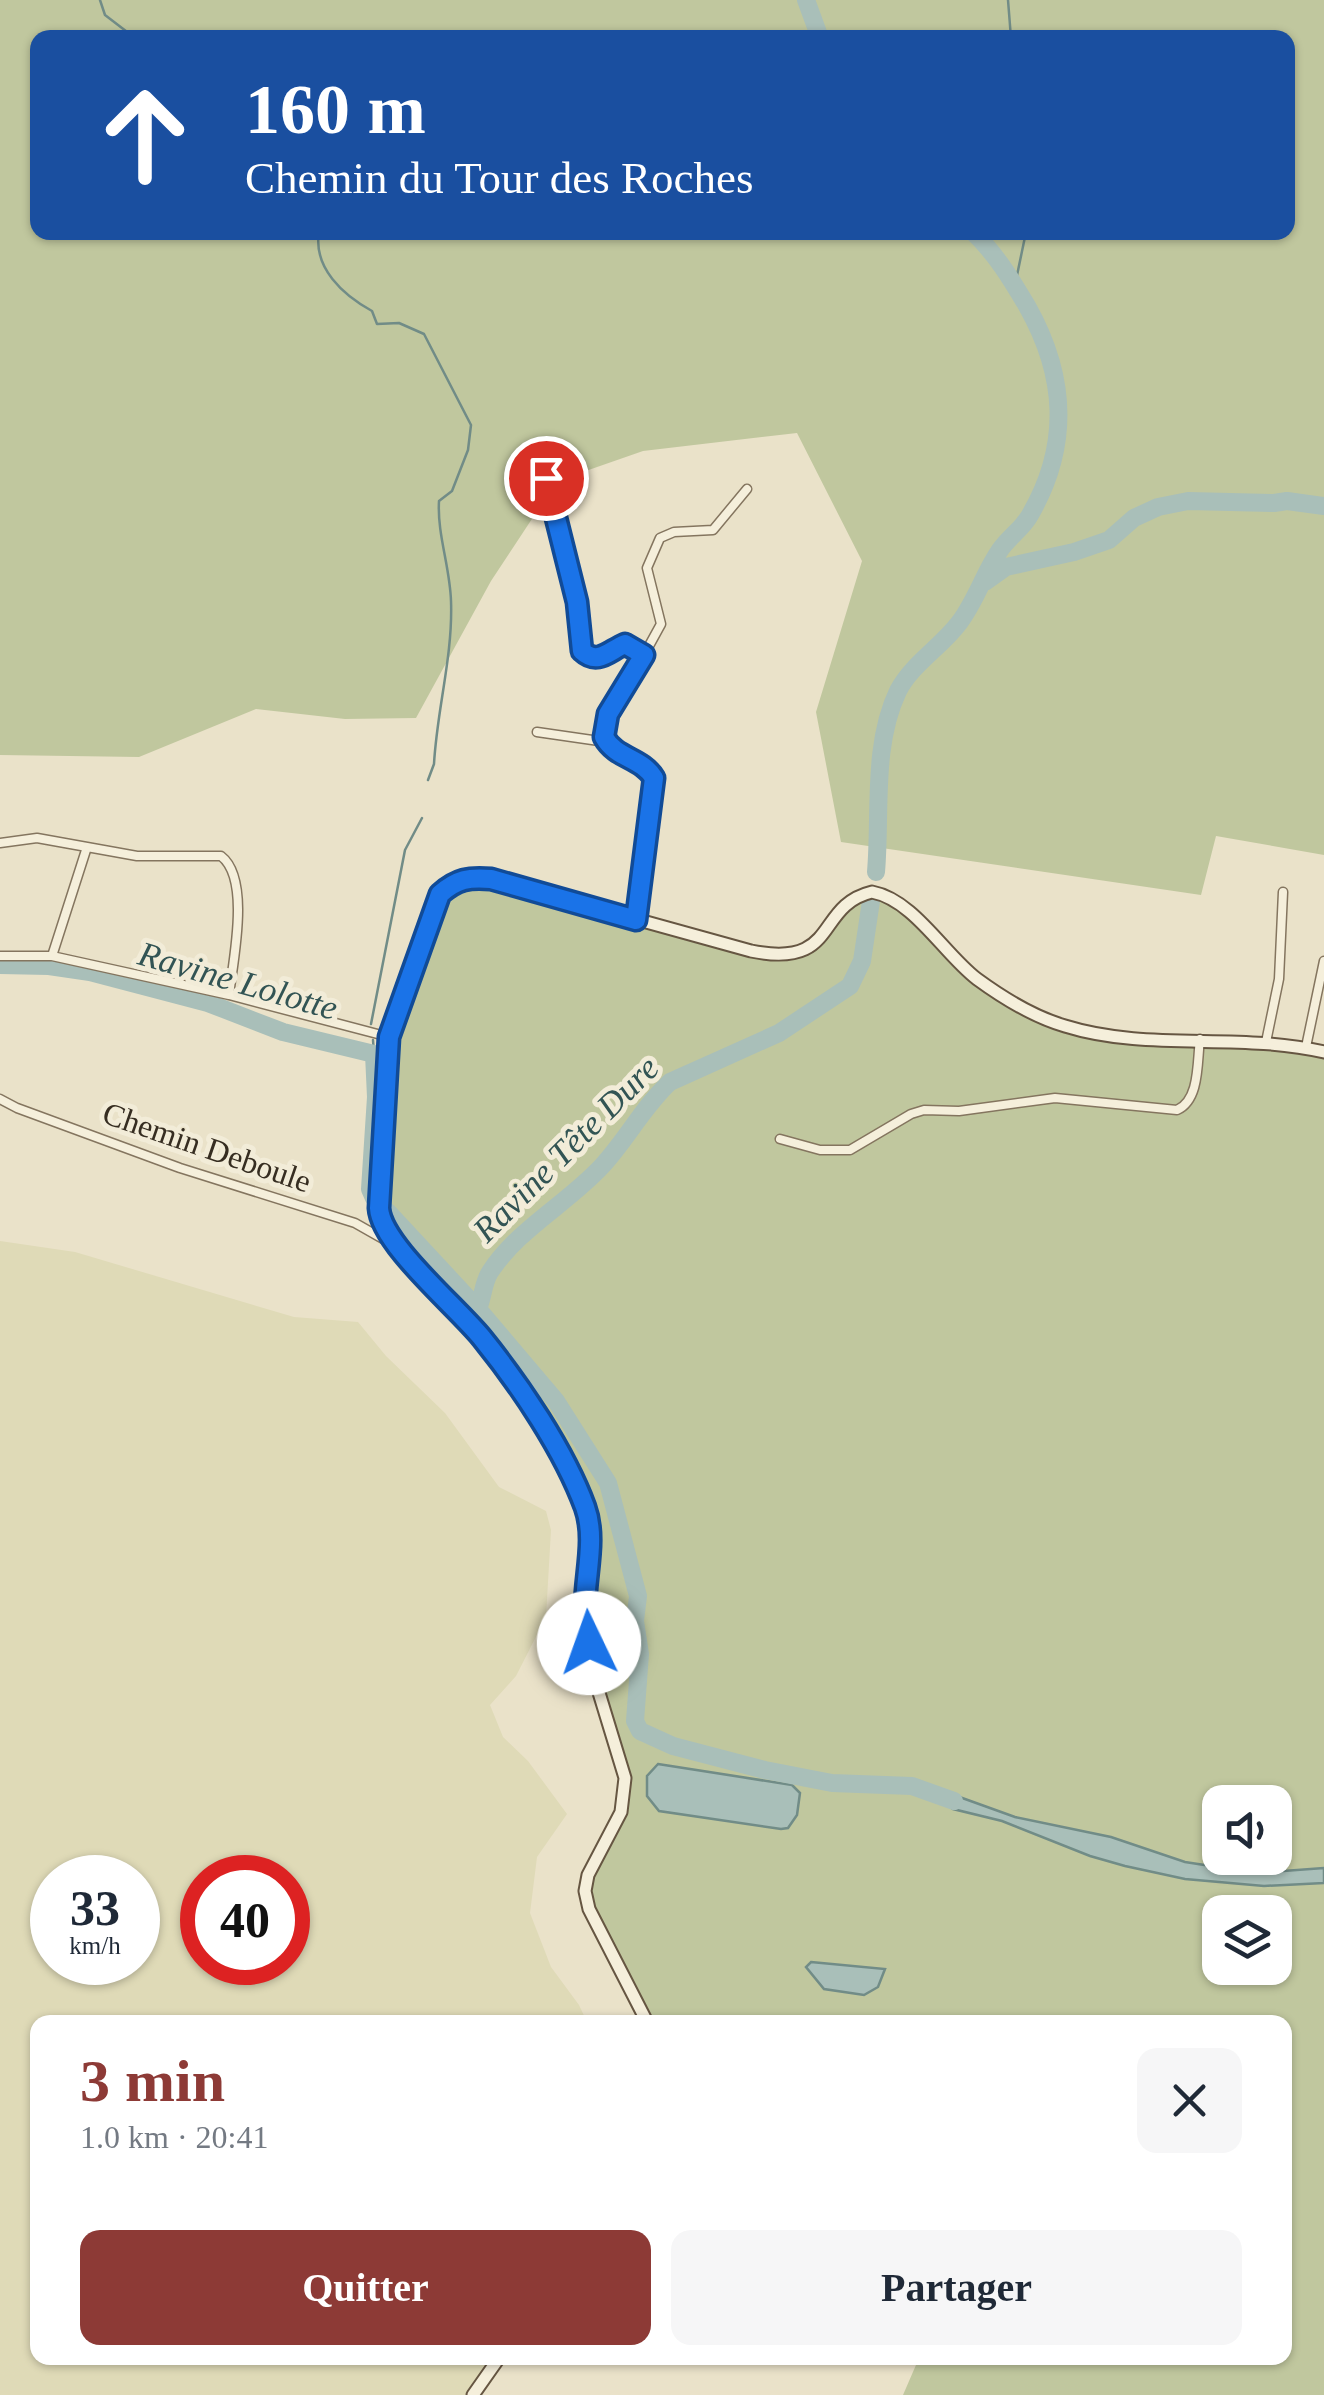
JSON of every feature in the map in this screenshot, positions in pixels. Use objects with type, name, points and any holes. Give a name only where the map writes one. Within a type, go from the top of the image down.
[{"type":"street","points":[[545,442],[546,478],[577,602],[582,651],[588,656],[602,657],[625,644],[644,655]]},
{"type":"street","points":[[606,742],[608,714],[661,624],[647,568],[660,538],[674,532],[713,530],[747,488]]},
{"type":"street","points":[[537,732],[606,742],[621,755],[642,763],[654,778],[636,920]]},
{"type":"street","points":[[0,843],[38,838],[156,857],[222,856],[228,861],[236,885],[238,909],[229,995]]},
{"type":"street","points":[[52,956],[87,847]]},
{"type":"street","points":[[643,2015],[589,1909],[586,1891],[588,1875],[622,1812],[624,1778],[593,1673],[585,1614],[590,1521],[539,1418],[483,1339],[396,1247],[382,1226],[379,1208],[389,1037],[440,894],[468,877],[491,879],[751,951],[786,956],[812,946],[850,902],[864,894],[879,893],[894,899],[976,978],[1026,1010],[1064,1026],[1107,1035],[1266,1042],[1324,1052]]},
{"type":"street","points":[[1266,1042],[1278,979],[1283,892]]},
{"type":"street","points":[[0,956],[52,956],[229,995],[389,1037]]},
{"type":"street","points":[[1306,1047],[1324,961]]},
{"type":"street","points":[[780,1138],[820,1150],[850,1150],[898,1120],[924,1110],[959,1111],[1041,1099],[1098,1100],[1177,1110],[1192,1098],[1200,1040]]},
{"type":"street","name":"Chemin Deboule","points":[[0,1099],[180,1168],[355,1223],[396,1247]]},
{"type":"street","points":[[474,2395],[494,2365]]},
{"type":"shaded area","points":[[0,1241],[75,1252],[294,1317],[358,1322],[386,1356],[445,1413],[499,1487],[546,1511],[551,1530],[546,1617],[516,1676],[490,1705],[503,1737],[528,1761],[567,1814],[537,1857],[530,1913],[551,1967],[584,2015],[30,2015],[30,2365],[494,2365],[473,2395],[0,2395]]},
{"type":"green space","points":[[0,0],[1324,0],[1324,855],[1216,836],[1201,895],[841,842],[816,712],[862,561],[797,433],[643,451],[557,481],[491,581],[416,718],[345,719],[256,709],[139,757],[0,755]]},
{"type":"green space","points":[[468,877],[751,951],[798,953],[850,902],[879,893],[1026,1010],[1107,1035],[1324,1052],[1324,2395],[903,2395],[916,2365],[1292,2365],[1292,2015],[644,2015],[585,1891],[621,1812],[625,1778],[585,1614],[590,1521],[517,1385],[396,1247],[380,1218],[389,1037],[439,894]]},
{"type":"water","points":[[658,1764],[792,1785],[800,1793],[797,1815],[788,1828],[781,1829],[659,1811],[647,1796],[647,1776]]},
{"type":"water","points":[[940,1790],[1015,1817],[1111,1837],[1202,1865],[1202,1875],[1292,1875],[1292,1870],[1324,1868],[1324,1883],[1264,1886],[1185,1879],[1125,1866],[1002,1821],[953,1809],[933,1792]]},
{"type":"water","points":[[811,1962],[885,1969],[878,1987],[864,1995],[824,1989],[806,1967]]},
{"type":"waterway","points":[[100,0],[105,15],[125,30]]},
{"type":"waterway","name":"Ravine Tête Dure","points":[[806,0],[817,30]]},
{"type":"waterway","points":[[1008,0],[1010,30]]},
{"type":"waterway","points":[[318,240],[325,269],[351,297],[372,311],[377,324],[399,323],[424,334],[471,425],[468,450],[452,491],[439,501],[451,622],[434,764],[428,780]]},
{"type":"waterway","name":"Ravine Tête Dure","points":[[876,872],[881,757],[898,691],[911,672],[959,623],[1000,550],[1027,520],[1043,488],[1057,436],[1056,384],[1040,332],[1009,277],[981,240]]},
{"type":"waterway","points":[[1015,285],[1024,240]]},
{"type":"waterway","points":[[985,582],[1006,567],[1109,540],[1134,518],[1158,507],[1188,501],[1287,501],[1324,506]]},
{"type":"waterway","points":[[371,1024],[405,850],[422,818]]},
{"type":"waterway","name":"Ravine Tête Dure","points":[[478,1309],[488,1276],[501,1257],[602,1166],[670,1082],[779,1033],[850,986],[862,961],[871,901]]},
{"type":"waterway","name":"Ravine Lolotte","points":[[0,965],[90,972],[208,1003],[283,1032],[374,1054],[376,1097],[370,1189],[374,1198]]},
{"type":"waterway","points":[[373,1040],[374,1054]]},
{"type":"waterway","name":"Ravine Tête Dure","points":[[388,1212],[556,1401],[608,1483],[638,1596],[635,1621],[640,1654],[635,1721],[640,1731],[673,1746],[765,1770],[832,1783],[912,1786],[954,1801]]},
{"type":"route","points":[[546,478],[577,602],[582,651],[594,658],[602,657],[625,644],[644,655],[604,726],[610,748],[642,763],[654,778],[636,920],[491,879],[468,877],[440,894],[389,1037],[379,1208],[382,1226],[396,1247],[459,1310],[517,1385],[584,1503],[590,1521],[585,1614],[589,1643]]}]
